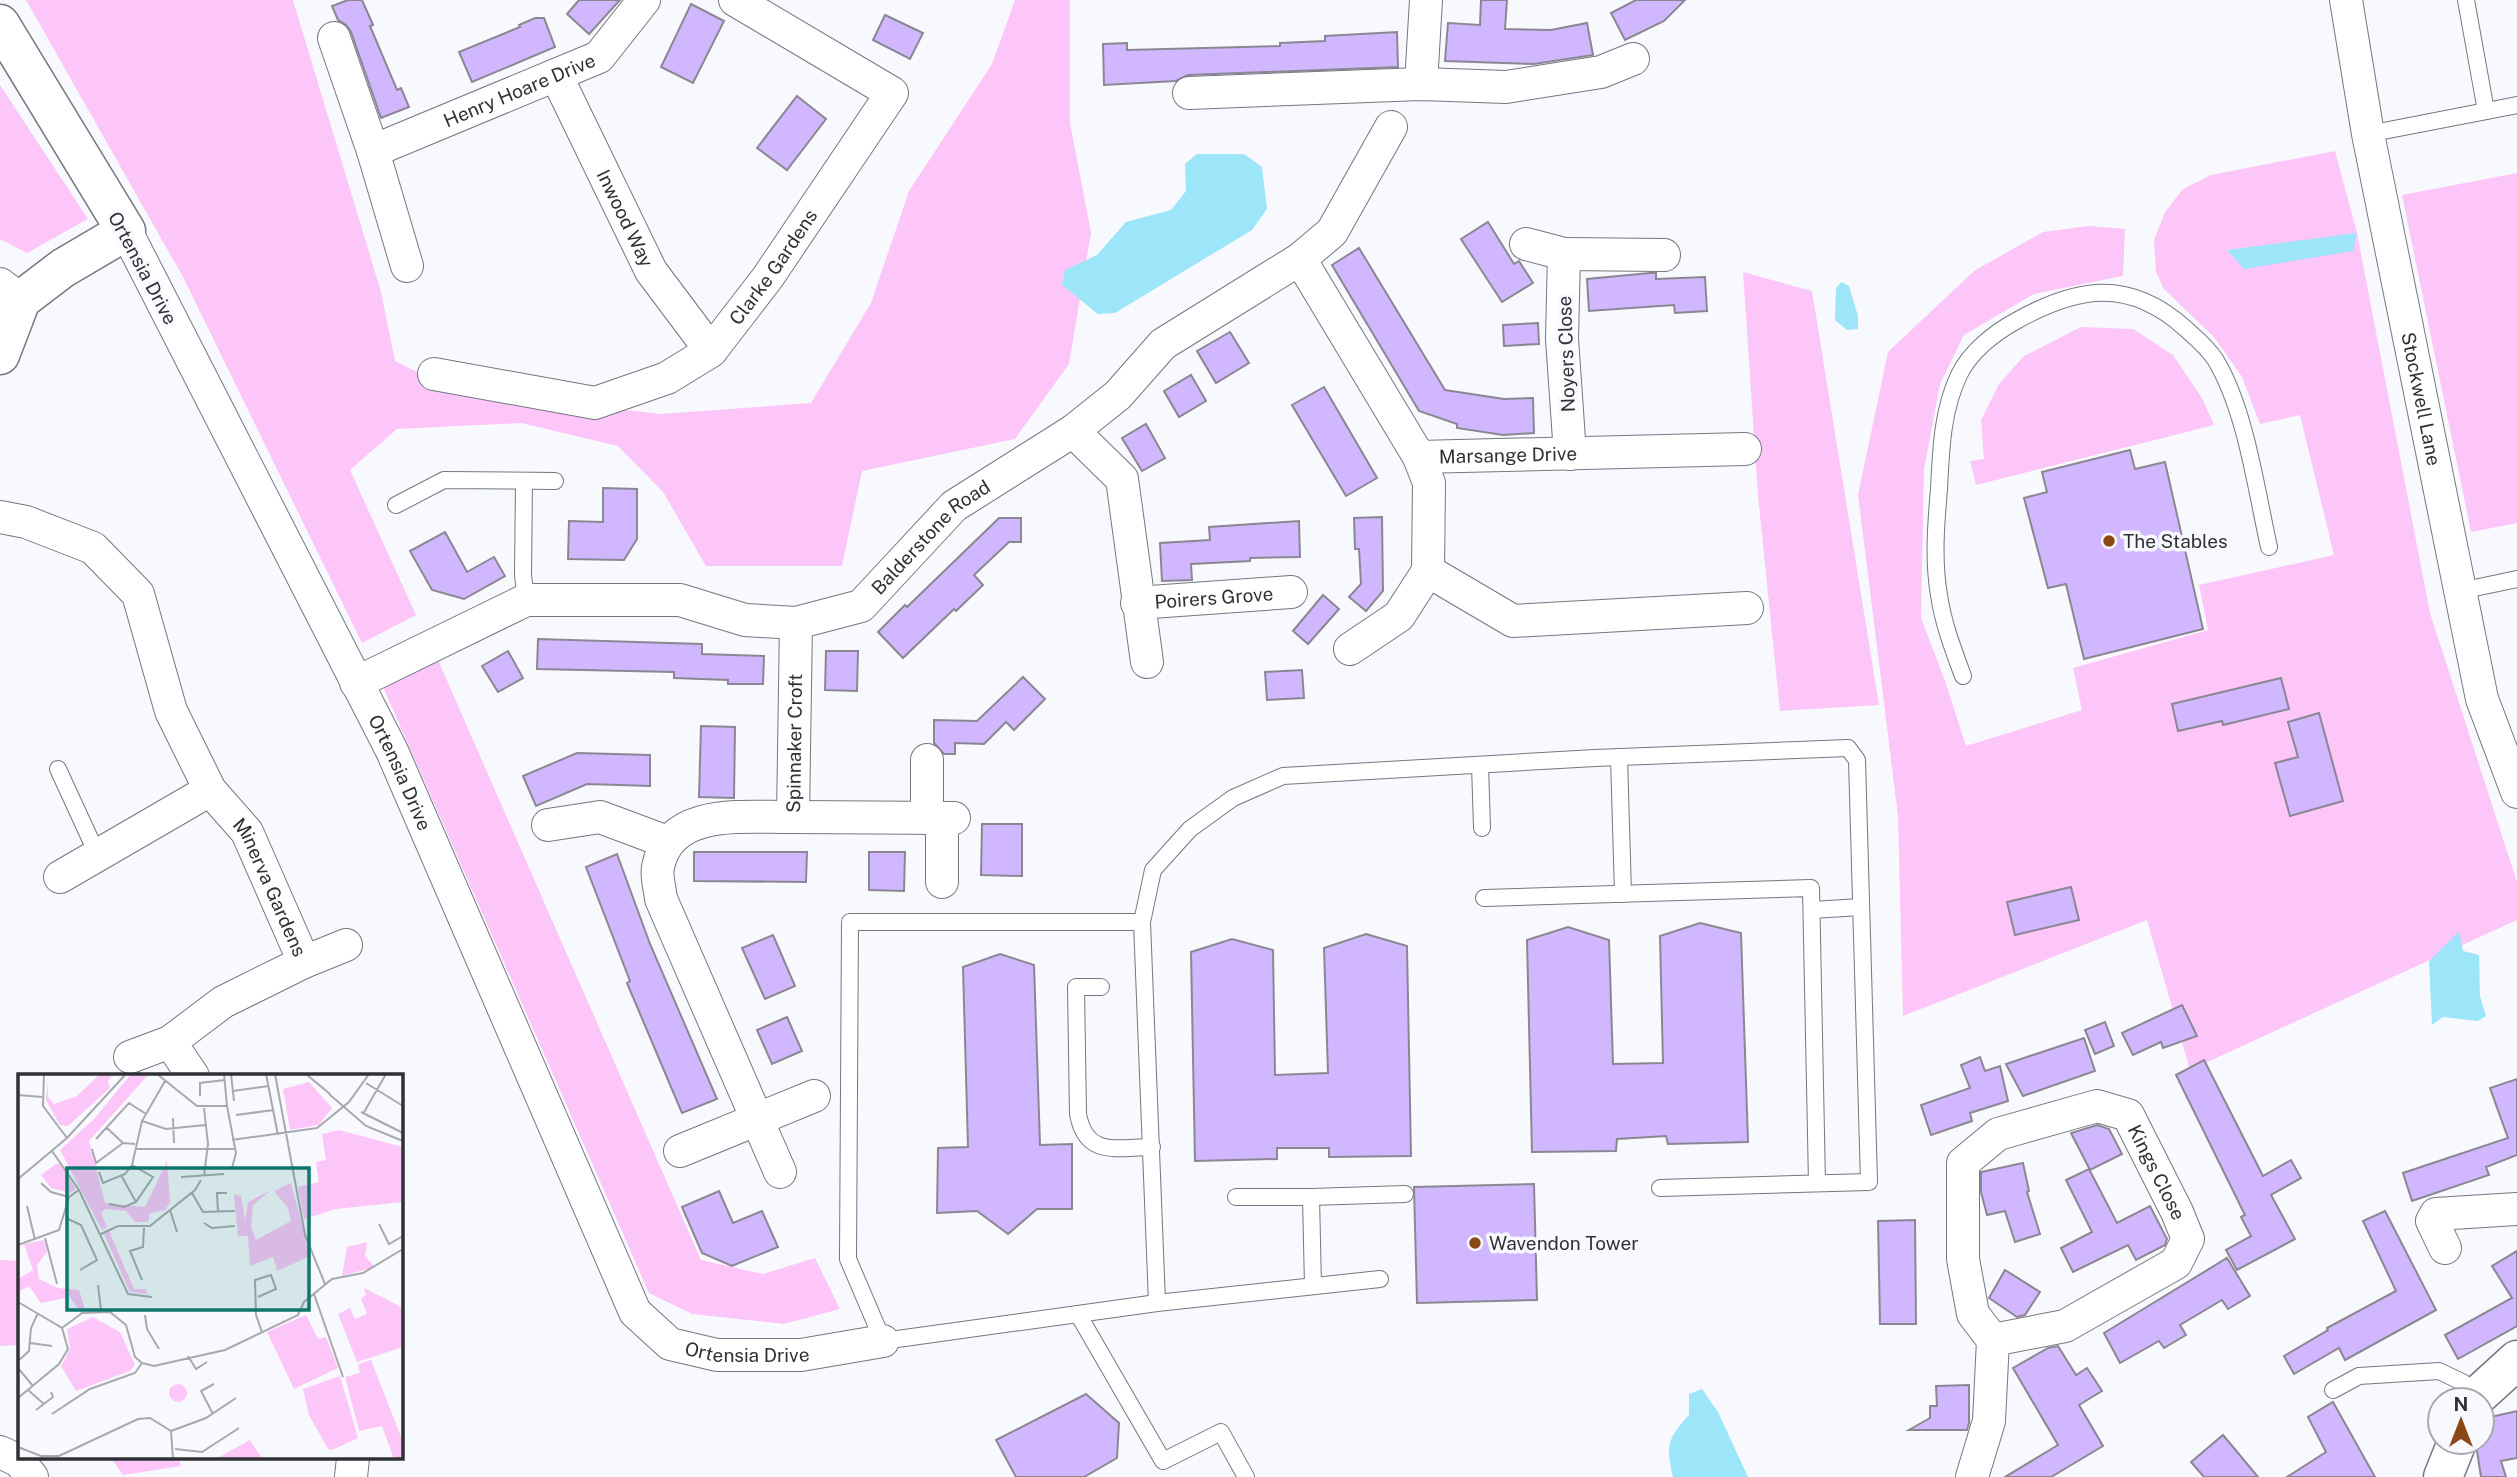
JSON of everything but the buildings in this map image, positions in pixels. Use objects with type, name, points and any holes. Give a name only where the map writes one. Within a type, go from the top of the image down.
[{"type":"street","name":"Henry Hoare Drive","points":[[373,151],[599,57],[644,0]]},
{"type":"street","name":"Clarke Gardens","points":[[434,374],[595,403],[667,378],[711,351],[768,277],[892,93],[735,0]]},
{"type":"street","points":[[1421,84],[1426,0]]},
{"type":"street","name":"Stockwell Lane","points":[[2346,0],[2368,134],[2482,699],[2517,792]]},
{"type":"street","name":"Ortensia Drive","points":[[0,24],[126,231],[392,751],[635,1312],[670,1344],[717,1355],[801,1354],[883,1341]]},
{"type":"street","points":[[334,38],[373,151],[407,266]]},
{"type":"street","points":[[1189,93],[1421,84],[1506,87],[1601,72],[1633,59]]},
{"type":"street","name":"Inwood Way","points":[[556,75],[651,271],[711,351]]},
{"type":"street","name":"Balderstone Road","points":[[356,683],[526,600],[680,600],[745,620],[796,623],[861,606],[954,506],[1073,431],[1118,394],[1163,344],[1300,259],[1332,232],[1391,127]]},
{"type":"street","points":[[0,355],[11,292],[63,268],[126,231]]},
{"type":"street","points":[[1526,244],[1564,254],[1664,256]]},
{"type":"street","name":"Noyers Close","points":[[1564,254],[1562,339],[1570,454]]},
{"type":"street","name":"Marsange Drive","points":[[1300,259],[1419,457],[1745,449]]},
{"type":"street","name":"Poirers Grove","points":[[1073,431],[1122,480],[1147,662]]},
{"type":"street","points":[[1350,649],[1399,616],[1428,571],[1429,483],[1419,457]]},
{"type":"street","name":"Minerva Gardens","points":[[0,517],[26,522],[93,548],[138,594],[171,711],[210,790],[247,832],[304,961],[223,1002],[170,1042],[130,1057]]},
{"type":"street","points":[[1428,571],[1513,621],[1747,608]]},
{"type":"street","name":"Poirers Grove","points":[[1138,603],[1291,592]]},
{"type":"street","name":"Spinnaker Croft","points":[[667,842],[687,827],[709,818],[793,817],[796,623]]},
{"type":"street","points":[[927,760],[941,818],[943,882]]},
{"type":"street","points":[[60,877],[210,790]]},
{"type":"street","points":[[548,825],[600,817],[667,842],[658,868],[661,899],[780,1172]]},
{"type":"street","points":[[793,817],[941,818]]},
{"type":"street","points":[[304,961],[346,945]]},
{"type":"street","points":[[170,1042],[192,1074]]},
{"type":"street","points":[[680,1151],[814,1096]]},
{"type":"street","name":"Kings Close","points":[[2097,1106],[2128,1115],[2188,1239],[2176,1263],[2064,1326],[1993,1340],[1973,1314],[1963,1259],[1963,1163],[1997,1134],[2097,1106]]},
{"type":"street","points":[[2445,1248],[2432,1221],[2436,1214],[2517,1209]]},
{"type":"street","points":[[1972,1477],[1989,1421],[1993,1340]]},
{"type":"street","points":[[2488,1386],[2517,1360]]},
{"type":"street","points":[[0,1451],[19,1461],[33,1477]]},
{"type":"street","points":[[2443,1477],[2451,1456]]},
{"type":"lane","points":[[2466,0],[2486,111]]},
{"type":"lane","points":[[2368,134],[2517,105]]},
{"type":"lane","points":[[1963,676],[1946,628],[1938,593],[1935,539],[1940,444],[1948,405],[1960,373],[1978,349],[2001,329],[2036,309],[2076,295],[2101,291],[2132,295],[2169,314],[2199,341],[2213,356],[2226,378],[2245,436],[2269,547]]},
{"type":"lane","points":[[396,505],[443,480],[555,481]]},
{"type":"lane","points":[[524,481],[523,575],[526,600]]},
{"type":"lane","points":[[2459,591],[2517,579]]},
{"type":"lane","points":[[1157,1303],[1142,922],[1153,870],[1190,829],[1233,798],[1283,776],[1619,757],[1848,748],[1857,760],[1869,1182],[1660,1188]]},
{"type":"lane","points":[[1619,757],[1623,894]]},
{"type":"lane","points":[[1480,765],[1482,828]]},
{"type":"lane","points":[[58,769],[98,856]]},
{"type":"lane","points":[[1484,898],[1811,888],[1817,1183]]},
{"type":"lane","points":[[1812,910],[1861,907]]},
{"type":"lane","points":[[1142,922],[850,922],[848,1259],[883,1341],[1157,1303],[1380,1279]]},
{"type":"lane","points":[[1101,987],[1076,986],[1080,1128],[1086,1138],[1099,1147],[1152,1147]]},
{"type":"lane","points":[[1236,1197],[1405,1194]]},
{"type":"lane","points":[[1311,1197],[1313,1286]]},
{"type":"lane","points":[[1078,1314],[1163,1461],[1221,1432],[1246,1477]]},
{"type":"lane","points":[[2333,1390],[2359,1376],[2439,1371],[2466,1386]]},
{"type":"shaded area","points":[[26,0],[293,0],[381,292],[395,361],[455,391],[661,414],[811,403],[871,303],[909,191],[992,64],[1015,0],[1070,0],[1070,123],[1091,233],[1069,364],[1015,439],[862,471],[842,566],[706,566],[663,492],[618,446],[521,423],[397,429],[350,470],[416,615],[362,643],[183,277]]},
{"type":"shaded area","points":[[0,85],[88,219],[27,253],[0,239]]},
{"type":"shaded area","points":[[2335,151],[2357,233],[2430,613],[2517,882],[2517,920],[2190,1070],[2147,920],[1903,1016],[1898,816],[1858,495],[1888,352],[1974,271],[2043,232],[2088,226],[2125,229],[2123,276],[2034,294],[1964,335],[1940,384],[1924,469],[1921,618],[1966,746],[2082,710],[2073,668],[2208,630],[2199,585],[2334,555],[2300,415],[2260,424],[2242,377],[2214,337],[2164,289],[2156,272],[2154,240],[2165,212],[2183,189],[2211,175]]},
{"type":"shaded area","points":[[2517,173],[2517,523],[2471,532],[2402,195]]},
{"type":"shaded area","points":[[1743,272],[1812,291],[1879,705],[1780,711],[1758,496]]},
{"type":"shaded area","points":[[2081,327],[2133,329],[2173,355],[2202,398],[2214,425],[1976,485],[1970,461],[1984,459],[1981,420],[1999,384],[2024,356]]},
{"type":"shaded area","points":[[438,660],[701,1260],[763,1274],[815,1258],[840,1309],[784,1324],[692,1314],[649,1293],[383,687]]},
{"type":"shaded area","points":[[0,1260],[18,1261],[18,1345],[0,1346]]},
{"type":"shaded area","points":[[112,1460],[180,1460],[181,1466],[123,1475]]},
{"type":"water","points":[[1197,154],[1244,154],[1262,167],[1267,209],[1252,230],[1115,313],[1098,314],[1062,285],[1065,270],[1097,255],[1126,222],[1171,210],[1186,191],[1185,164]]},
{"type":"water","points":[[2357,233],[2353,251],[2244,269],[2227,250]]},
{"type":"water","points":[[1841,282],[1849,286],[1858,316],[1858,329],[1847,330],[1835,320],[1836,288]]},
{"type":"water","points":[[2459,932],[2463,951],[2479,955],[2480,996],[2486,1016],[2478,1021],[2443,1017],[2432,1025],[2429,961]]},
{"type":"water","points":[[1702,1389],[1718,1412],[1748,1477],[1673,1477],[1669,1457],[1670,1443],[1676,1430],[1689,1415],[1689,1394]]},
{"type":"place","name":"The Stables","points":[[2109,541]]},
{"type":"place","name":"Wavendon Tower","points":[[1475,1243]]}]
